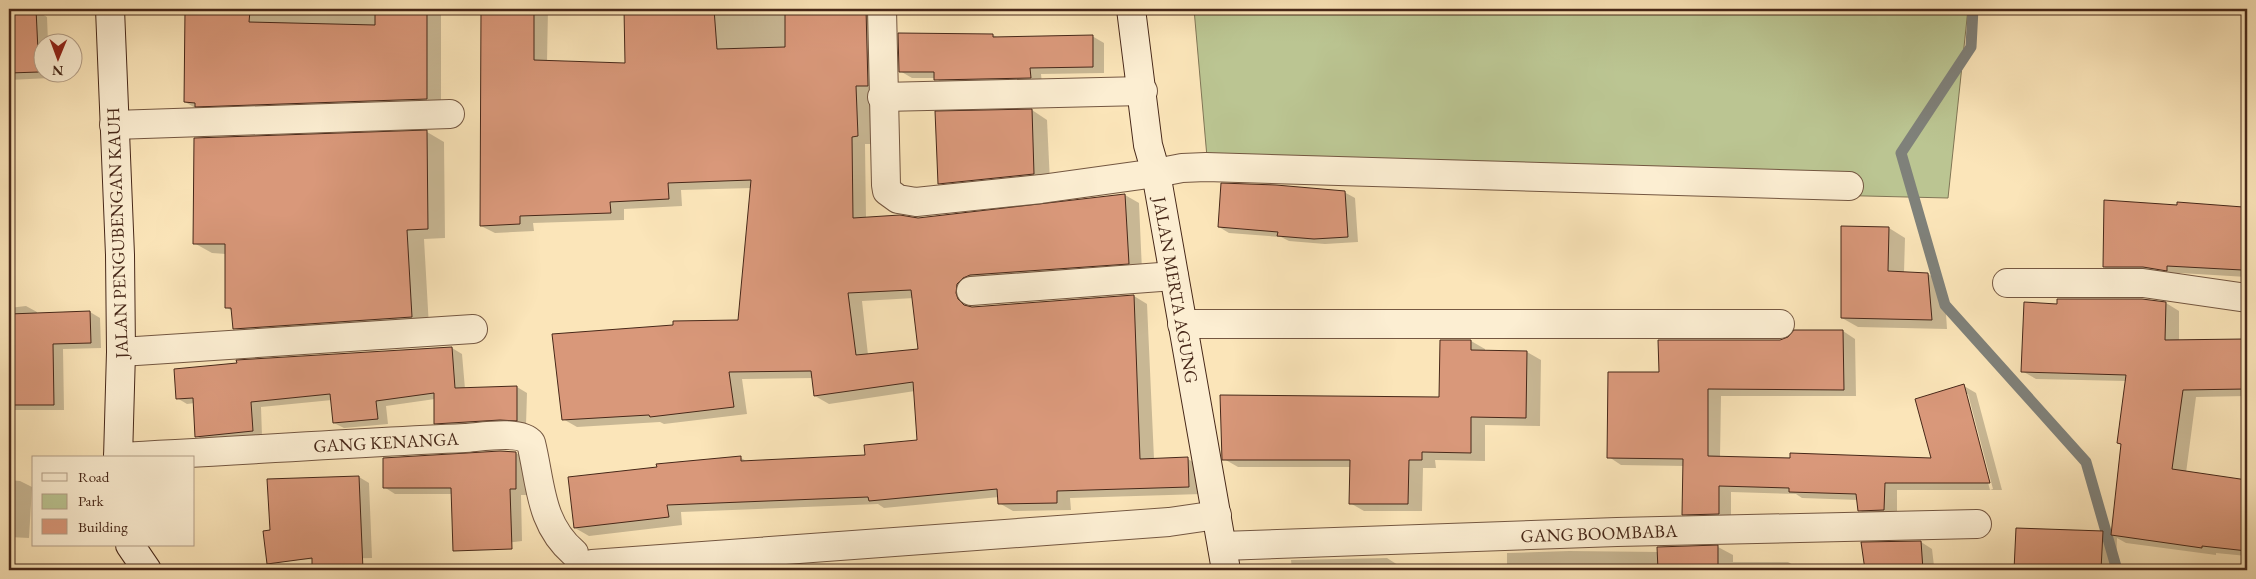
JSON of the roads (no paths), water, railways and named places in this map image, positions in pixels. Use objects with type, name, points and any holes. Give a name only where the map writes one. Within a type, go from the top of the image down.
[{"type":"street","name":"JALAN PENGUBENGAN KAUH","points":[[110,9],[114,125],[119,193],[121,352],[118,456]]},
{"type":"street","points":[[882,9],[882,97],[886,185],[887,191],[898,199],[916,202],[964,198],[1182,168],[1206,167],[1849,186]]},
{"type":"street","name":"JALAN MERTA AGUNG","points":[[1131,9],[1143,91],[1148,145],[1156,173],[1224,558]]},
{"type":"street","points":[[882,97],[1143,91]]},
{"type":"street","points":[[114,125],[450,114]]},
{"type":"street","points":[[971,291],[1174,276]]},
{"type":"street","points":[[2007,283],[2143,283],[2247,298]]},
{"type":"street","points":[[1182,324],[1780,324]]},
{"type":"street","points":[[121,352],[473,329]]},
{"type":"street","name":"GANG KENANGA","points":[[135,456],[448,438],[514,435],[525,437],[531,443],[540,496],[549,517],[565,546],[583,559],[1169,522],[1217,515]]},
{"type":"street","name":"GANG BOOMBABA","points":[[1224,558],[1617,532],[1977,524]]},
{"type":"street","points":[[131,546],[147,570]]},
{"type":"waterway","points":[[1973,9],[1971,47],[1901,153],[1945,305],[2086,462],[2117,570]]}]
